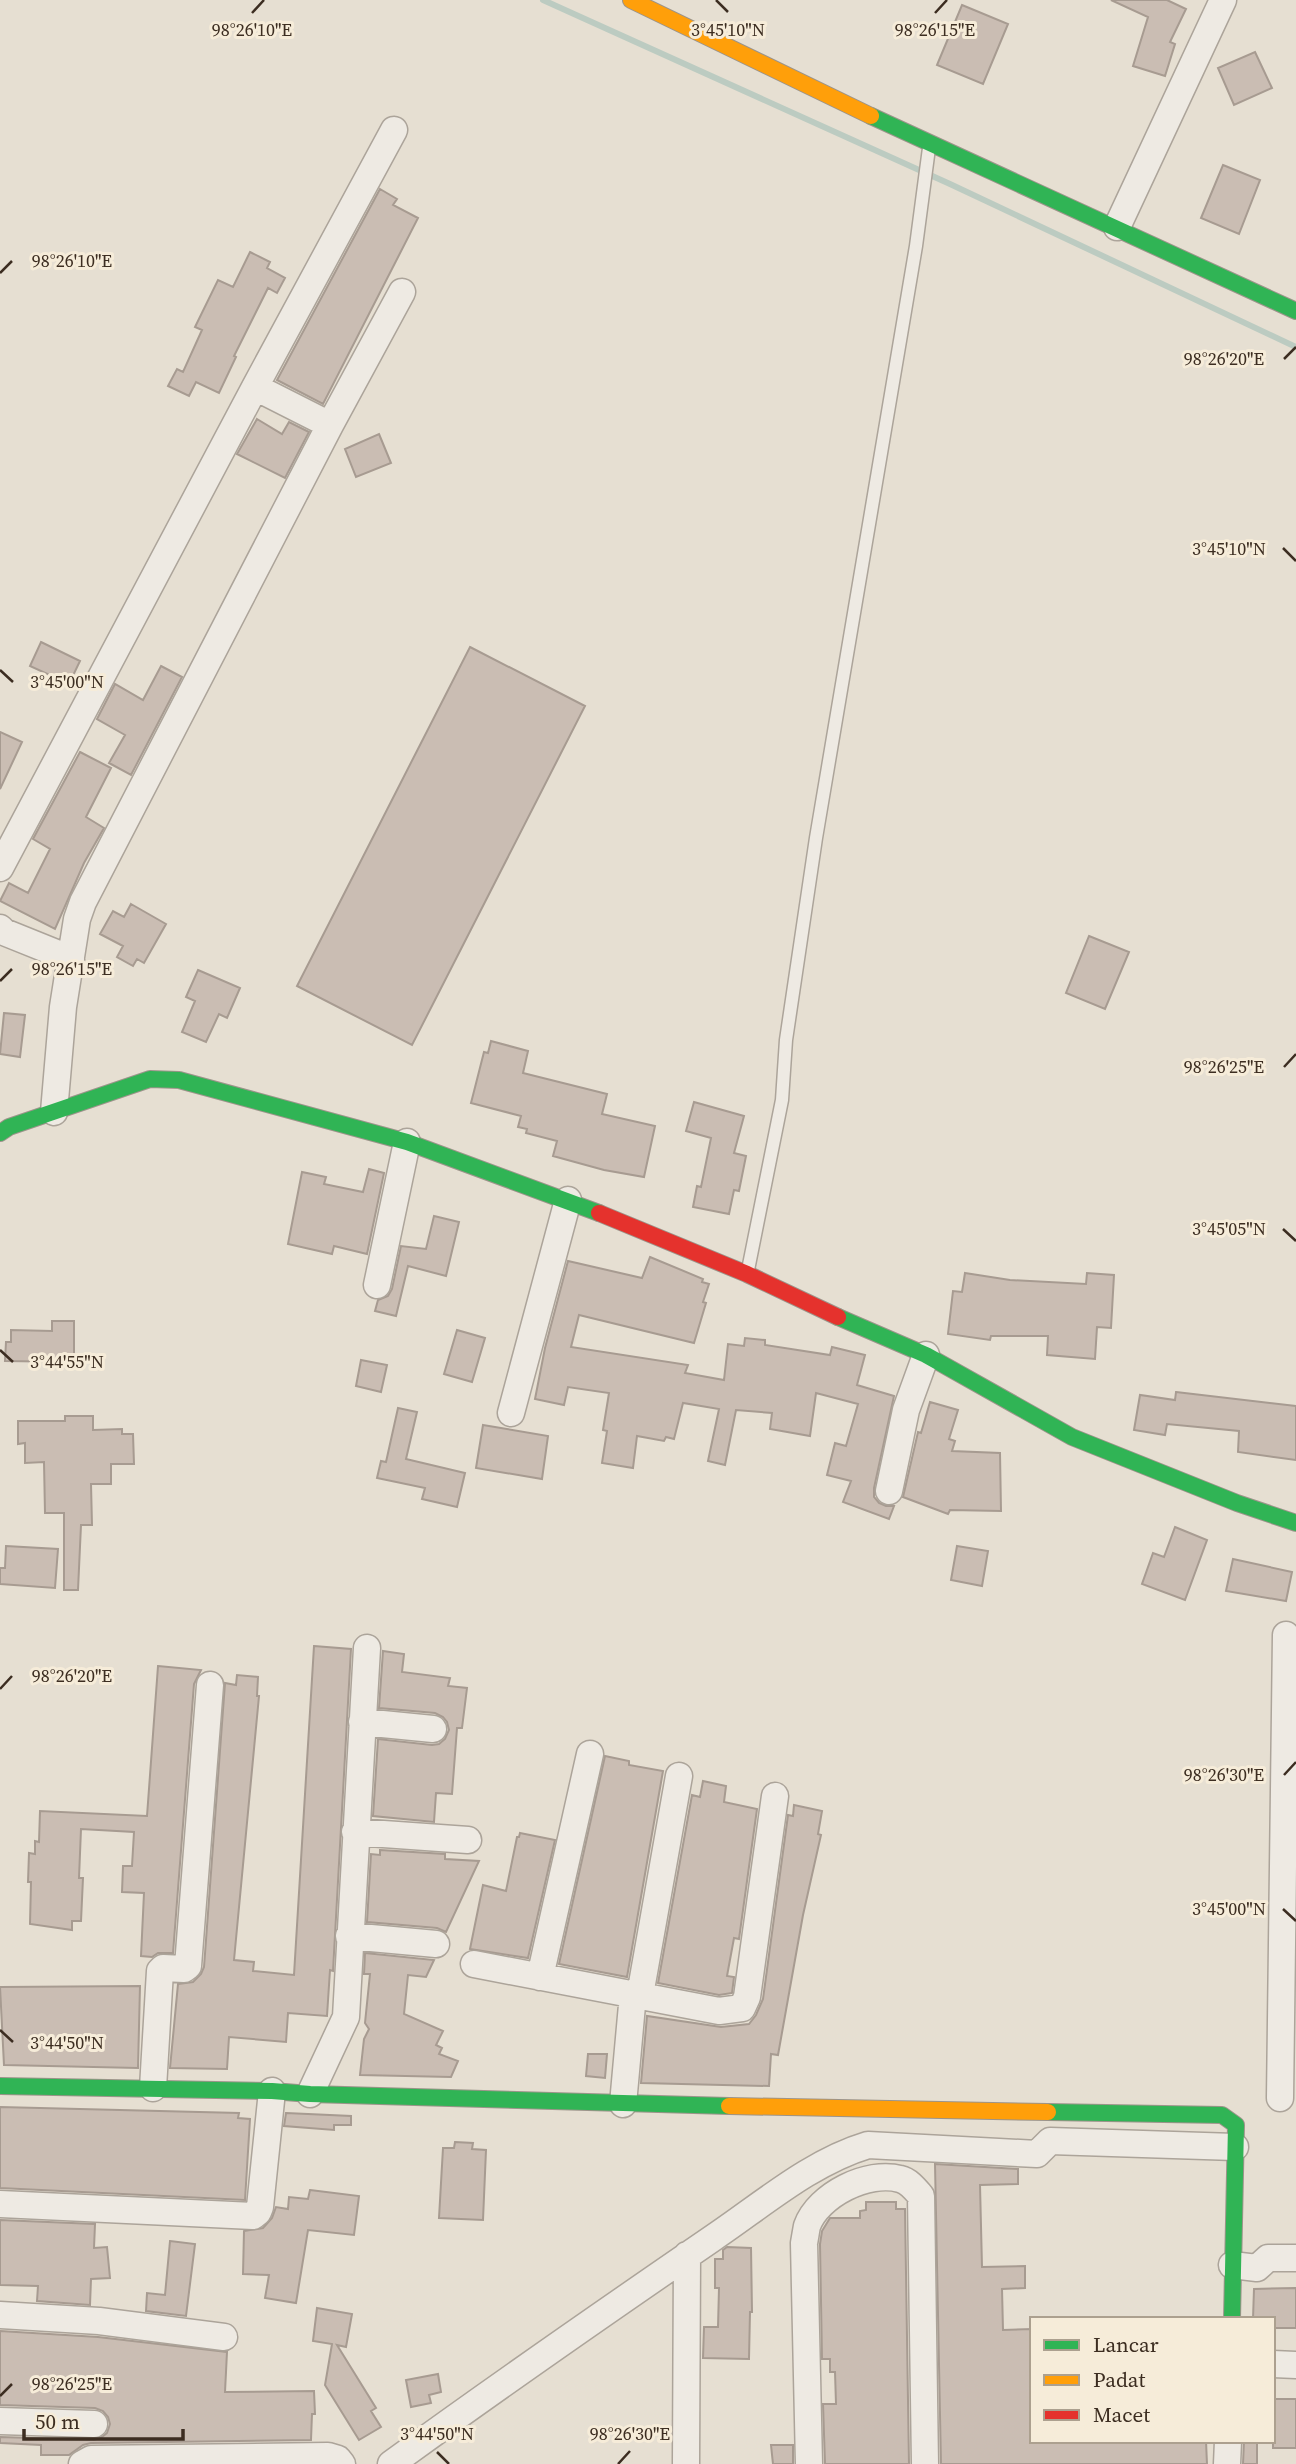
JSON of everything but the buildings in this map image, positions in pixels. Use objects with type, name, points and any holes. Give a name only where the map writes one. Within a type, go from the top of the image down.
[{"type":"street","points":[[631,0],[929,150],[1116,228],[1296,311]]},
{"type":"street","points":[[1116,228],[1223,0]]},
{"type":"street","points":[[0,868],[394,130]]},
{"type":"street","points":[[54,1112],[63,1007],[77,919],[83,902],[330,425],[402,292]]},
{"type":"street","points":[[255,387],[330,425]]},
{"type":"street","points":[[0,928],[71,959]]},
{"type":"street","points":[[0,1133],[9,1127],[150,1079],[179,1080],[408,1142],[568,1199],[747,1274],[926,1355],[1072,1437],[1237,1503],[1296,1523]]},
{"type":"street","points":[[377,1285],[408,1142]]},
{"type":"street","points":[[512,1413],[568,1199]]},
{"type":"street","points":[[889,1491],[906,1410],[926,1355]]},
{"type":"street","points":[[1280,2098],[1290,1646]]},
{"type":"street","points":[[310,2094],[346,2017],[367,1648]]},
{"type":"street","points":[[153,2088],[160,1971],[163,1968],[184,1969],[188,1966],[210,1685]]},
{"type":"street","points":[[362,1722],[433,1728]]},
{"type":"street","points":[[540,1977],[590,1754]]},
{"type":"street","points":[[623,2104],[636,1995],[680,1776]]},
{"type":"street","points":[[474,1964],[719,2011],[742,2008],[747,1997],[775,1796]]},
{"type":"street","points":[[355,1832],[468,1840]]},
{"type":"street","points":[[349,1936],[436,1944]]},
{"type":"street","points":[[0,2085],[272,2091],[623,2104],[1222,2115],[1230,2119],[1235,2138],[1232,2317]]},
{"type":"street","points":[[0,2204],[253,2216],[260,2207],[272,2091]]},
{"type":"street","points":[[393,2463],[687,2255],[844,2152],[868,2145],[1037,2154],[1050,2141],[1235,2138]]},
{"type":"street","points":[[809,2464],[804,2243],[807,2225],[821,2205],[834,2194],[851,2183],[878,2178],[899,2179],[911,2185],[920,2196],[925,2464]]},
{"type":"street","points":[[686,2464],[687,2255]]},
{"type":"street","points":[[1232,2265],[1257,2268],[1268,2258],[1296,2258]]},
{"type":"street","points":[[0,2315],[99,2321],[224,2337]]},
{"type":"street","points":[[1275,2364],[1296,2365]]},
{"type":"street","points":[[0,2421],[94,2424]]},
{"type":"street","points":[[1227,2464],[1228,2443]]},
{"type":"street","points":[[82,2464],[91,2459],[328,2456],[338,2459],[342,2464]]},
{"type":"lane","points":[[747,1274],[782,1100],[786,1040],[816,838],[929,150]]},
{"type":"waterway","points":[[543,0],[950,184],[1296,347]]},
{"type":"traffic: fast","points":[[871,116],[1296,311]]},
{"type":"traffic: fast","points":[[0,1133],[9,1127],[150,1079],[179,1080],[407,1142],[599,1213]]},
{"type":"traffic: fast","points":[[838,1317],[926,1355],[1072,1437],[1237,1503],[1296,1523]]},
{"type":"traffic: fast","points":[[0,2086],[272,2091],[729,2106]]},
{"type":"traffic: fast","points":[[1048,2112],[1222,2115],[1236,2125],[1232,2317]]},
{"type":"traffic: slow","points":[[631,0],[871,116]]},
{"type":"traffic: slow","points":[[729,2106],[1048,2112]]},
{"type":"traffic: jam","points":[[599,1213],[747,1274],[838,1317]]}]
